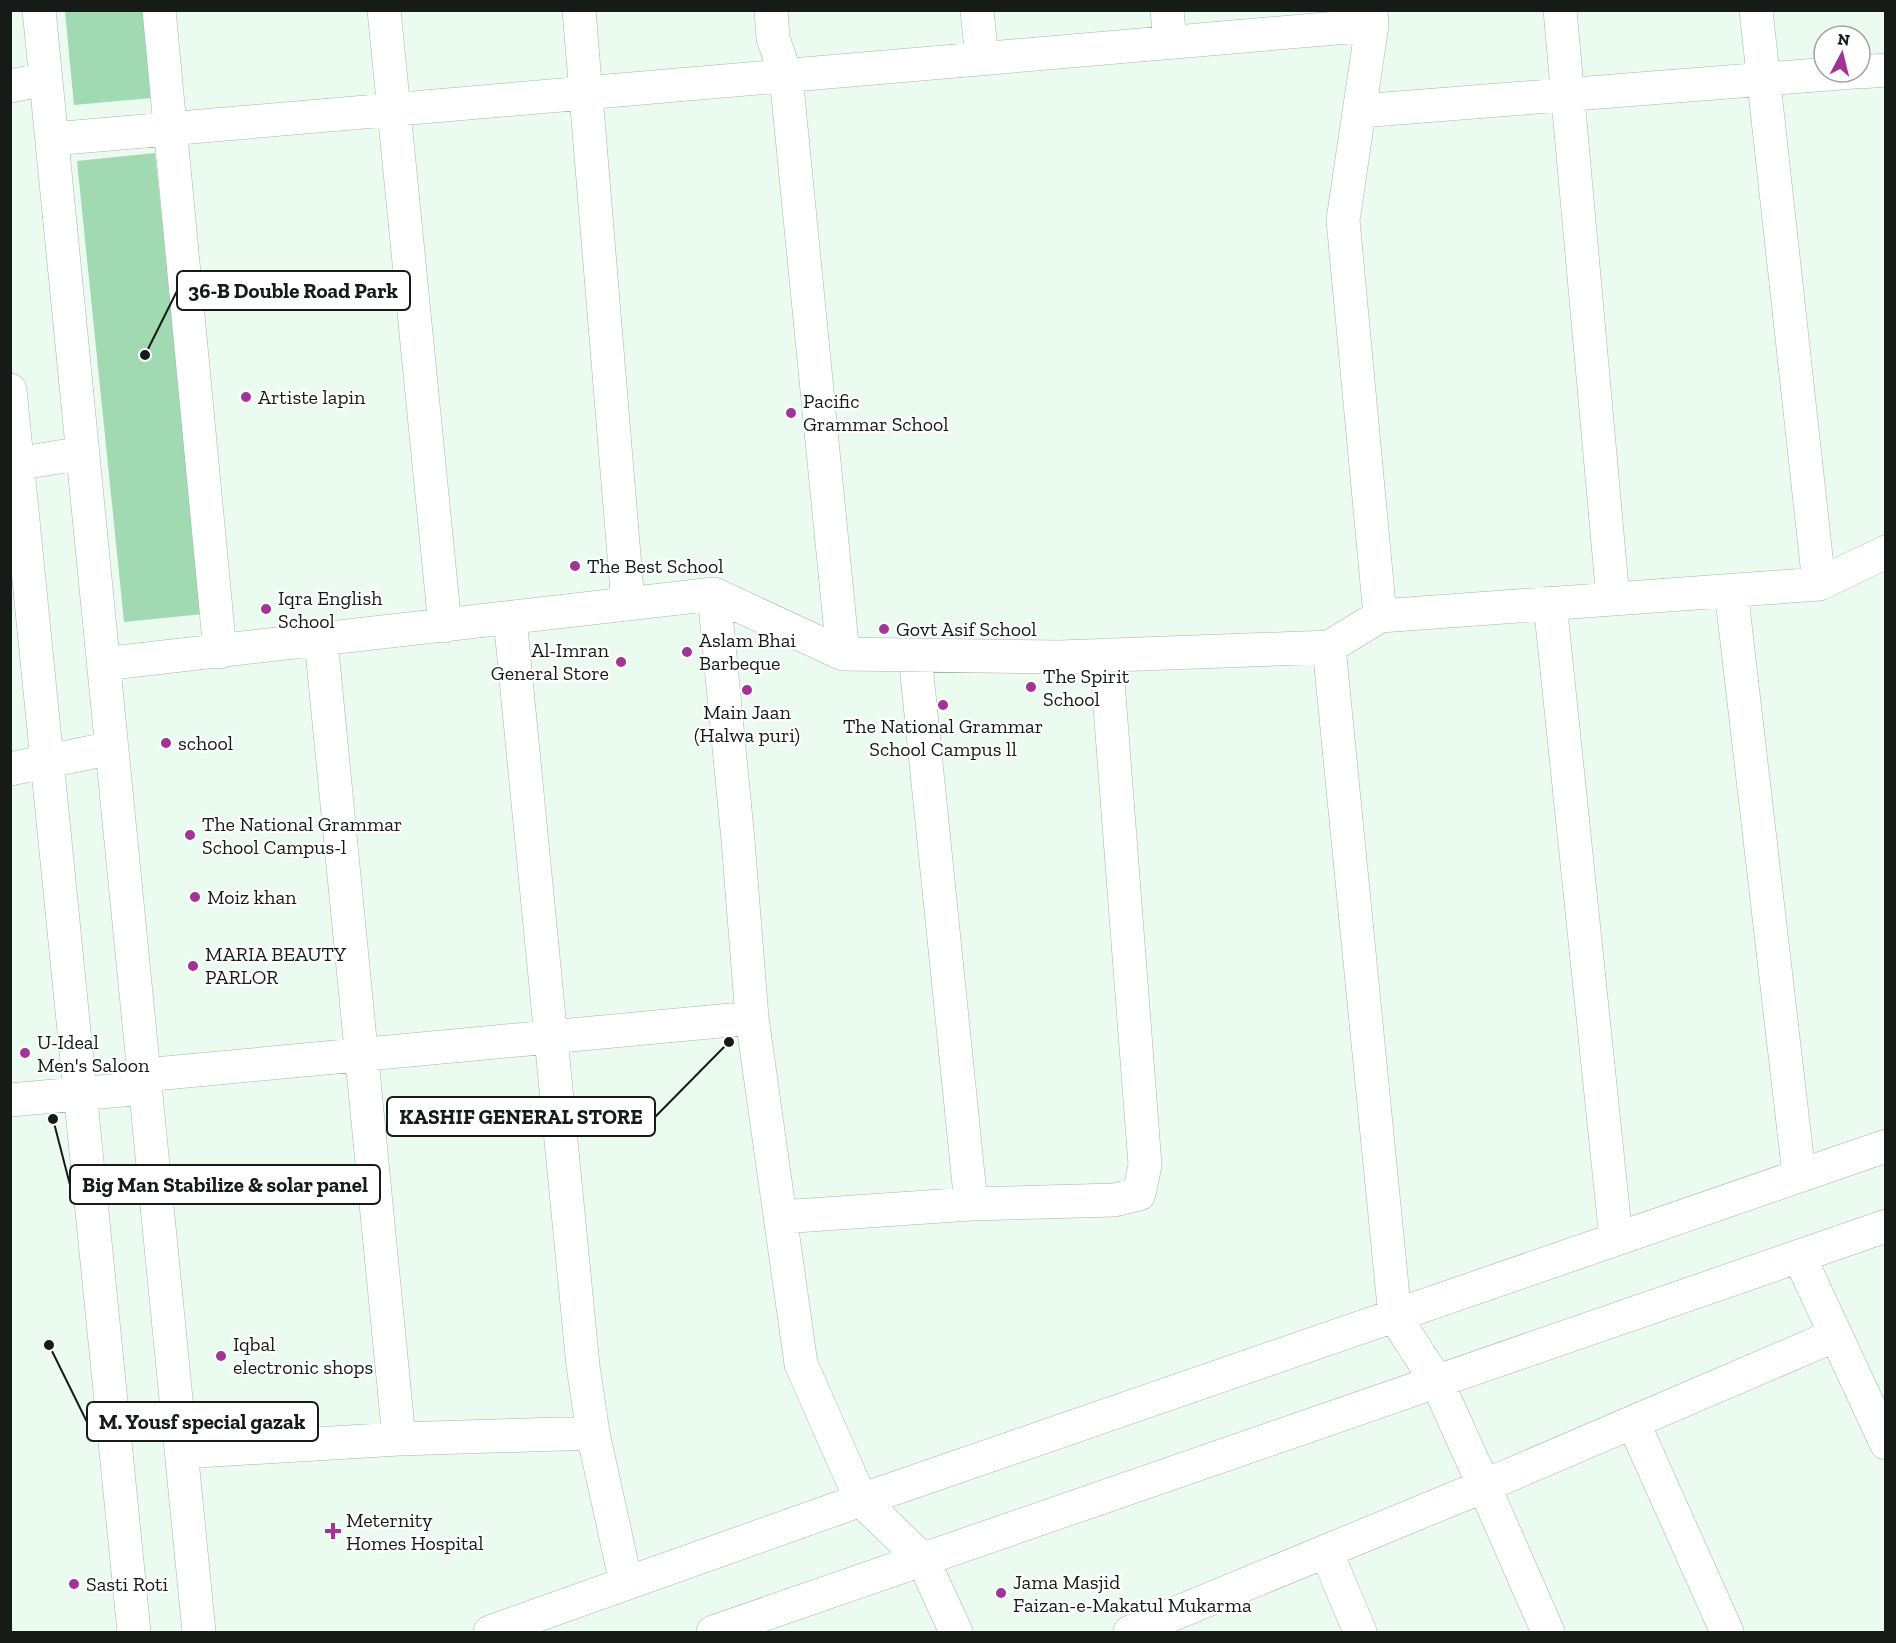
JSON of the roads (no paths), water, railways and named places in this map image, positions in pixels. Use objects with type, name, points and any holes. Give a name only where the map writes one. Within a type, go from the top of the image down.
[{"type":"street","points":[[39,10],[199,1632]]},
{"type":"street","points":[[159,10],[220,652]]},
{"type":"street","points":[[384,10],[445,626]]},
{"type":"street","points":[[579,10],[628,604]]},
{"type":"street","points":[[771,10],[773,38],[786,76],[843,654]]},
{"type":"street","points":[[977,10],[982,59]]},
{"type":"street","points":[[1167,10],[1170,42]]},
{"type":"street","points":[[1560,10],[1613,599]]},
{"type":"street","points":[[1756,10],[1819,584]]},
{"type":"street","points":[[52,139],[1170,42],[1372,18],[1343,220],[1380,616]]},
{"type":"street","points":[[1360,111],[1812,75]]},
{"type":"street","points":[[10,86],[46,79]]},
{"type":"street","points":[[10,390],[14,463],[48,763],[134,1632]]},
{"type":"street","points":[[14,463],[82,453]]},
{"type":"street","points":[[103,664],[714,594],[843,654],[1106,655],[1329,646],[1380,616],[1819,584],[1886,552]]},
{"type":"street","points":[[1731,590],[1799,1175]]},
{"type":"street","points":[[714,594],[738,840],[752,1018],[801,1364],[861,1500],[924,1560],[956,1632]]},
{"type":"street","points":[[1550,603],[1616,1239]]},
{"type":"street","points":[[510,618],[583,1366],[593,1433],[626,1583]]},
{"type":"street","points":[[321,640],[399,1439]]},
{"type":"street","points":[[1329,646],[1395,1317],[1437,1382],[1548,1632]]},
{"type":"street","points":[[915,655],[971,1204]]},
{"type":"street","points":[[780,1217],[971,1204],[1114,1200],[1139,1194],[1146,1165],[1106,655]]},
{"type":"street","points":[[10,769],[112,748]]},
{"type":"street","points":[[10,1100],[80,1093],[145,1081],[362,1055],[752,1018]]},
{"type":"street","points":[[490,1632],[542,1623],[626,1583],[1886,1146]]},
{"type":"street","points":[[713,1632],[1886,1226]]},
{"type":"street","points":[[1799,1256],[1886,1443]]},
{"type":"street","points":[[1130,1632],[1163,1626],[1326,1551],[1836,1335]]},
{"type":"street","points":[[1633,1422],[1727,1632]]},
{"type":"street","points":[[181,1452],[399,1439],[593,1433]]},
{"type":"street","points":[[1326,1551],[1360,1632]]},
{"type":"place","name":"36-B Double Road Park","points":[[145,355]]},
{"type":"place","name":"Artiste lapin","points":[[246,397]]},
{"type":"place","name":"Pacific Grammar School","points":[[791,413]]},
{"type":"place","name":"The Best School","points":[[575,566]]},
{"type":"place","name":"Iqra English School","points":[[266,609]]},
{"type":"place","name":"Govt Asif School","points":[[884,629]]},
{"type":"place","name":"Aslam Bhai Barbeque","points":[[687,652]]},
{"type":"place","name":"Al-Imran General Store","points":[[621,662]]},
{"type":"place","name":"The Spirit School","points":[[1031,687]]},
{"type":"place","name":"Main Jaan (Halwa puri)","points":[[747,690]]},
{"type":"place","name":"The National Grammar School Campus ll","points":[[943,705]]},
{"type":"place","name":"school","points":[[166,743]]},
{"type":"place","name":"The National Grammar School Campus-l","points":[[190,835]]},
{"type":"place","name":"Moiz khan","points":[[195,897]]},
{"type":"place","name":"MARIA BEAUTY PARLOR","points":[[193,966]]},
{"type":"place","name":"KASHIF GENERAL STORE","points":[[729,1042]]},
{"type":"place","name":"U-Ideal Men's Saloon","points":[[25,1053]]},
{"type":"place","name":"Big Man Stabilize & solar panel","points":[[53,1119]]},
{"type":"place","name":"M. Yousf special gazak","points":[[49,1345]]},
{"type":"place","name":"Iqbal electronic shops","points":[[221,1356]]},
{"type":"place","name":"Meternity Homes Hospital","points":[[333,1531]]},
{"type":"place","name":"Sasti Roti","points":[[74,1584]]},
{"type":"place","name":"Jama Masjid Faizan-e-Makatul Mukarma","points":[[1001,1593]]}]
